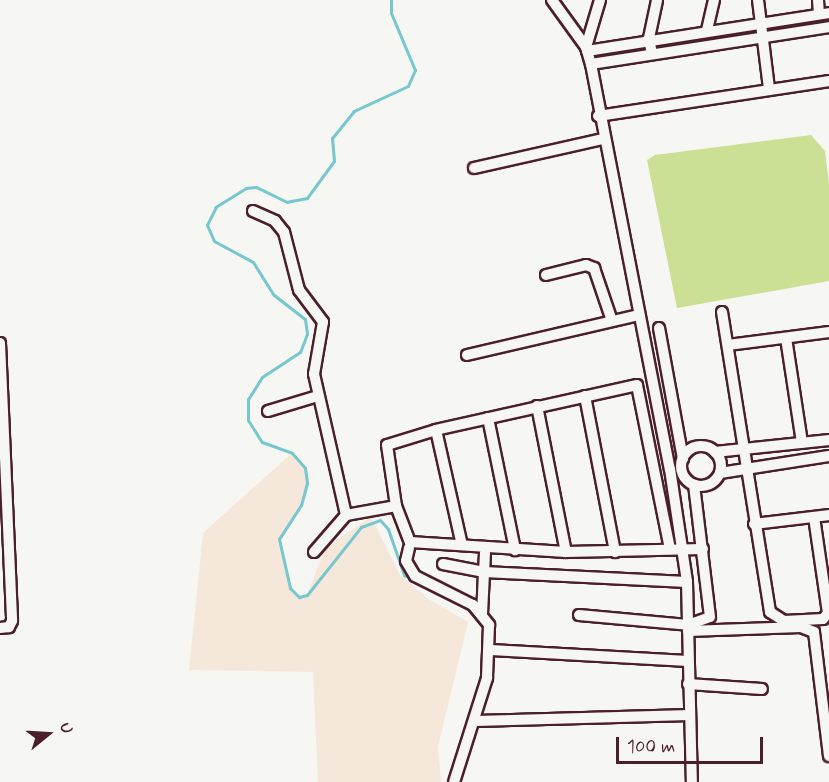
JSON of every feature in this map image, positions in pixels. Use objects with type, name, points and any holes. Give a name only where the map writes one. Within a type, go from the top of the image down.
[{"type":"street","points":[[552,0],[586,49],[591,64],[598,116],[670,469],[687,582],[692,782]]},
{"type":"street","points":[[586,49],[600,0]]},
{"type":"street","points":[[652,54],[649,38],[657,0]]},
{"type":"street","points":[[707,30],[714,0]]},
{"type":"street","points":[[758,0],[769,88]]},
{"type":"street","points":[[586,49],[824,14],[818,0]]},
{"type":"street","points":[[591,64],[829,27]]},
{"type":"street","points":[[598,116],[769,88],[829,81]]},
{"type":"street","points":[[474,168],[603,139]]},
{"type":"street","points":[[253,211],[275,221],[284,232],[298,290],[323,322],[314,374],[346,515]]},
{"type":"street","points":[[546,274],[586,265],[594,268],[612,321]]},
{"type":"street","points":[[722,312],[748,468],[754,524],[770,612],[784,621],[823,619],[828,614],[814,517]]},
{"type":"street","points":[[467,355],[639,315]]},
{"type":"street","points":[[658,328],[682,464],[694,485],[710,617],[688,628]]},
{"type":"street","points":[[728,345],[829,332]]},
{"type":"street","points":[[786,338],[802,443]]},
{"type":"street","points":[[0,343],[12,621],[9,627],[0,628]]},
{"type":"street","points":[[646,346],[662,343]]},
{"type":"street","points":[[670,549],[640,387],[537,406],[436,430],[387,445],[396,506],[410,542],[566,552],[703,549]]},
{"type":"street","points":[[268,411],[318,396]]},
{"type":"street","points":[[585,396],[615,552]]},
{"type":"street","points":[[537,406],[566,552]]},
{"type":"street","points":[[489,418],[515,550]]},
{"type":"street","points":[[436,430],[462,545]]},
{"type":"street","points":[[670,469],[682,464],[687,453],[700,446],[715,452],[829,440]]},
{"type":"street","points":[[715,452],[721,466],[720,473]]},
{"type":"street","points":[[694,485],[709,484],[720,473],[829,456]]},
{"type":"street","points":[[314,552],[346,515],[396,506]]},
{"type":"street","points":[[754,524],[829,515]]},
{"type":"street","points":[[409,548],[406,561],[415,576],[482,614],[489,626],[491,650],[476,721],[454,782]]},
{"type":"street","points":[[482,614],[485,553]]},
{"type":"street","points":[[443,564],[484,572],[687,582]]},
{"type":"street","points":[[579,615],[688,628],[808,627],[814,632],[824,657],[829,756]]},
{"type":"street","points":[[491,650],[688,661]]},
{"type":"street","points":[[688,684],[762,689]]},
{"type":"street","points":[[476,721],[690,715]]},
{"type":"shaded area","points":[[292,453],[305,468],[307,483],[301,505],[279,540],[293,593],[299,597],[307,595],[325,548],[371,517],[400,575],[430,600],[468,622],[438,747],[441,782],[318,782],[313,672],[189,670],[203,533]]},
{"type":"green space","points":[[811,135],[825,151],[829,184],[829,281],[677,308],[647,160],[655,155]]},
{"type":"waterway","points":[[391,0],[391,13],[415,70],[408,86],[354,111],[332,138],[334,161],[307,198],[287,202],[256,187],[246,188],[216,207],[207,225],[214,241],[253,262],[274,295],[305,319],[307,334],[300,352],[262,377],[248,399],[248,420],[262,442],[292,453],[305,468],[307,483],[301,505],[279,539],[290,588],[299,597],[307,595],[361,527],[380,520],[388,529],[404,575],[411,578]]}]
